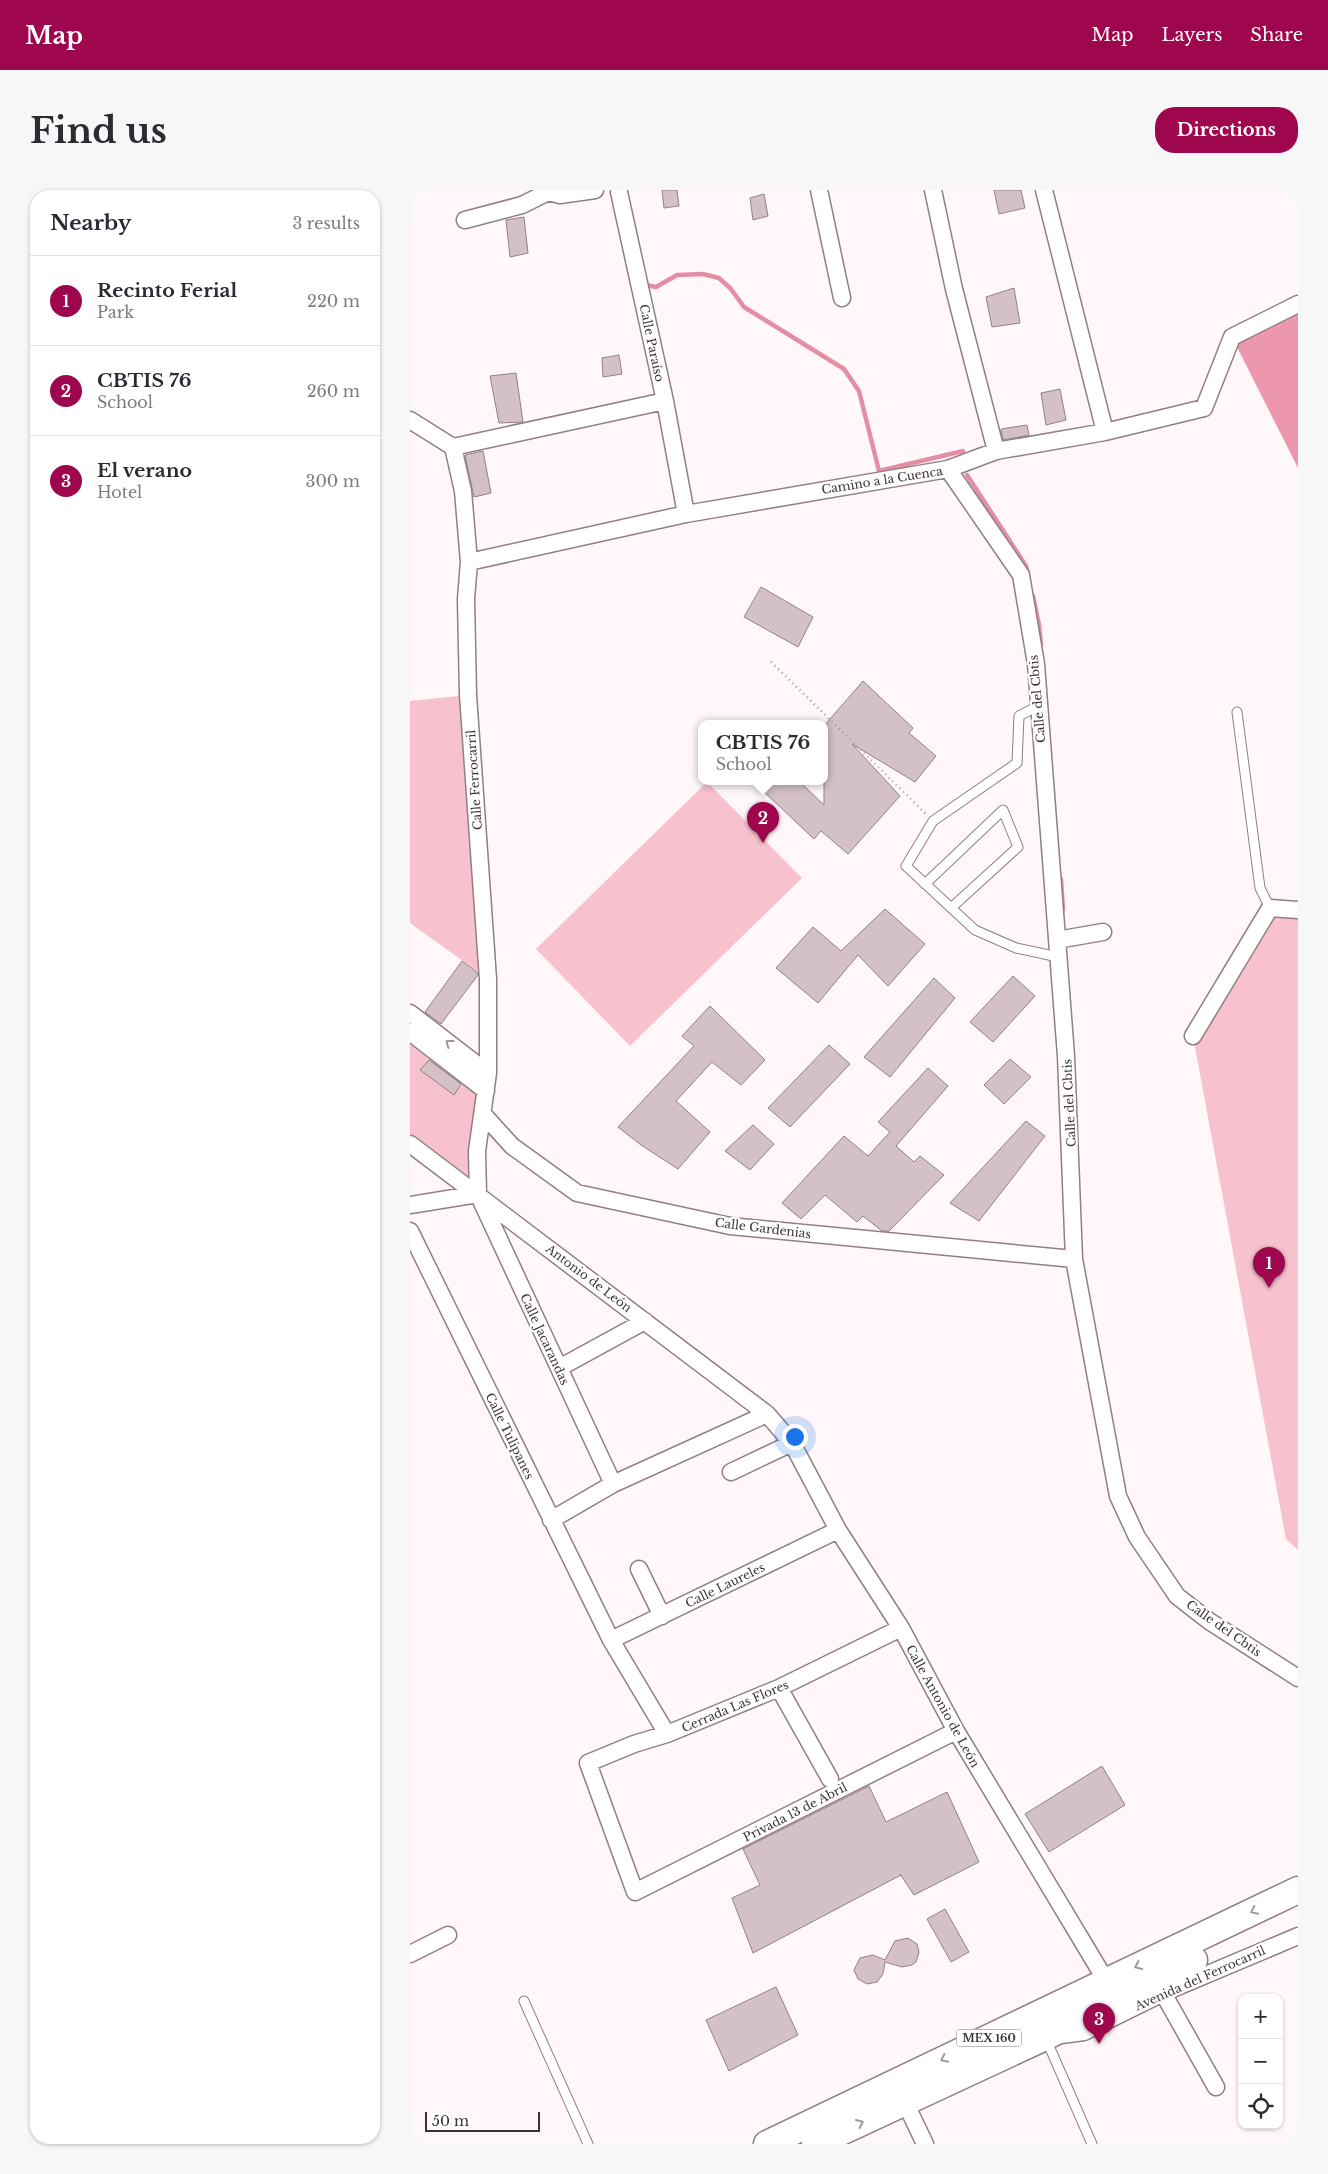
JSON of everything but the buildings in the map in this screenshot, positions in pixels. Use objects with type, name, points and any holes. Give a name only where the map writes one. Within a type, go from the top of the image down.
[{"type":"main road","name":"MEX 160","points":[[1181,1957],[1298,1890]]},
{"type":"main road","name":"MEX 160","points":[[815,2144],[905,2102],[1040,2026],[1112,1990],[1181,1957],[1298,1910]]},
{"type":"main road","name":"MEX 160","points":[[767,2144],[1040,2026]]},
{"type":"street","points":[[465,220],[522,204],[547,191],[560,195],[595,190]]},
{"type":"street","name":"Calle Paraíso","points":[[600,190],[622,191],[686,514]]},
{"type":"street","points":[[819,190],[842,298]]},
{"type":"street","points":[[933,190],[954,289],[996,451]]},
{"type":"street","points":[[1044,190],[1105,432]]},
{"type":"street","name":"Camino a la Cuenca","points":[[470,562],[686,514],[948,469],[996,451],[1105,432],[1204,408],[1232,337],[1298,304]]},
{"type":"street","points":[[410,420],[453,446],[665,401]]},
{"type":"street","name":"Calle Ferrocarril","points":[[453,446],[463,490],[470,562],[466,599],[468,695],[488,979],[488,1073],[477,1151],[478,1194]]},
{"type":"street","name":"Calle del Cbtis","points":[[948,469],[1021,575],[1036,664],[1066,1056],[1074,1260],[1118,1496],[1137,1537],[1177,1596],[1209,1621],[1298,1678]]},
{"type":"street","points":[[1193,1036],[1270,908],[1298,910]]},
{"type":"street","points":[[1056,940],[1103,932]]},
{"type":"street","points":[[410,1013],[488,1073]]},
{"type":"street","points":[[410,1032],[486,1091]]},
{"type":"street","name":"Calle Gardenias","points":[[483,1114],[512,1146],[577,1193],[730,1226],[1074,1260]]},
{"type":"street","name":"Antonio de León","points":[[410,1144],[767,1414]]},
{"type":"street","points":[[410,1205],[478,1194]]},
{"type":"street","name":"Calle Jacarandas","points":[[478,1194],[613,1484]]},
{"type":"street","name":"Calle Tulipanes","points":[[410,1231],[611,1640]]},
{"type":"street","points":[[559,1368],[645,1321]]},
{"type":"street","points":[[551,1520],[613,1484],[767,1414]]},
{"type":"street","name":"Calle Antonio de León","points":[[767,1414],[792,1443],[838,1530],[901,1628],[956,1732],[1112,1990]]},
{"type":"street","points":[[731,1472],[792,1443]]},
{"type":"street","name":"Calle Laureles","points":[[611,1640],[838,1530]]},
{"type":"street","points":[[639,1569],[662,1616]]},
{"type":"street","name":"Cerrada Las Flores","points":[[611,1640],[667,1734],[780,1688],[901,1628]]},
{"type":"street","points":[[780,1688],[830,1779]]},
{"type":"street","name":"Privada 13 de Abril","points":[[667,1734],[634,1744],[588,1763],[635,1892],[956,1732]]},
{"type":"street","points":[[410,1954],[448,1936]]},
{"type":"street","name":"Avenida del Ferrocarril","points":[[1040,2026],[1084,2032],[1163,1992],[1298,1936]]},
{"type":"street","points":[[1163,1992],[1216,2087]]},
{"type":"street","points":[[905,2102],[925,2144]]},
{"type":"lane","points":[[1038,706],[1019,716],[1017,763],[933,820],[906,866],[975,930],[1016,948],[1058,957]]},
{"type":"lane","points":[[1237,712],[1260,888],[1270,908]]},
{"type":"lane","points":[[925,884],[1002,810],[1018,847],[951,908]]},
{"type":"lane","points":[[524,2001],[588,2144]]},
{"type":"lane","points":[[1040,2026],[1092,2144]]},
{"type":"path","points":[[771,662],[933,820]]},
{"type":"shaded area","points":[[1298,307],[1298,468],[1232,337]]},
{"type":"shaded area","points":[[468,695],[488,979],[410,923],[410,701]]},
{"type":"shaded area","points":[[704,785],[710,785],[802,878],[630,1046],[536,949]]},
{"type":"shaded area","points":[[1270,908],[1298,910],[1298,1550],[1286,1539],[1193,1036]]},
{"type":"shaded area","points":[[410,1032],[486,1091],[478,1194],[410,1144]]},
{"type":"waterway","points":[[646,285],[656,287],[677,275],[703,274],[719,278],[731,289],[744,307],[844,369],[859,391],[879,471],[963,451]]},
{"type":"waterway","points":[[967,475],[1026,566],[1028,574]]},
{"type":"waterway","points":[[1033,596],[1041,645]]},
{"type":"waterway","points":[[1061,879],[1063,910]]},
{"type":"place","name":"CBTIS 76","points":[[763,843]]},
{"type":"place","name":"Recinto Ferial","points":[[1269,1288]]},
{"type":"place","name":"El verano","points":[[1099,2044]]}]
